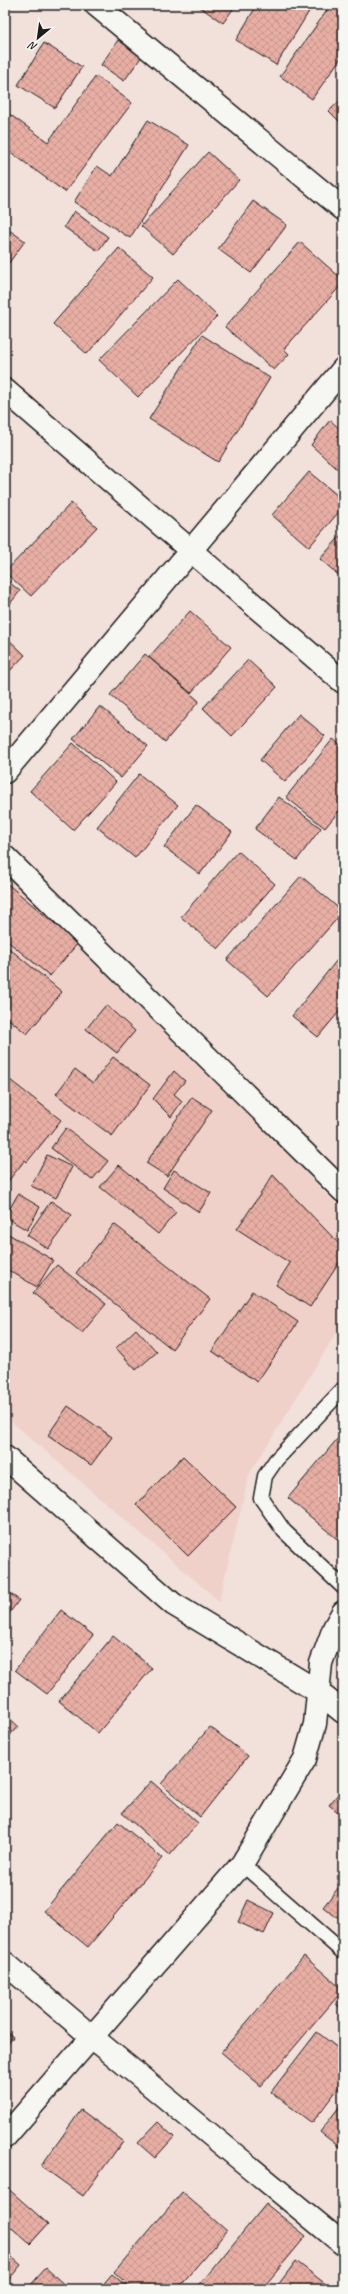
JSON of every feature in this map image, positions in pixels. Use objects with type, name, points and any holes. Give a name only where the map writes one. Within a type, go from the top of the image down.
[{"type":"street","points":[[96,5],[343,209]]},
{"type":"street","points":[[5,772],[343,369]]},
{"type":"street","points":[[5,390],[191,549],[343,682]]},
{"type":"street","points":[[5,857],[343,1190]]},
{"type":"street","points":[[5,1457],[173,1604],[317,1691],[343,1712]]},
{"type":"street","points":[[5,2137],[242,1864],[305,1759],[315,1724],[317,1691],[321,1663],[334,1628],[343,1612]]},
{"type":"street","points":[[5,1963],[92,2037],[343,2244]]},
{"type":"lane","points":[[343,1389],[276,1460],[265,1476],[261,1498],[284,1531],[343,1587]]},
{"type":"lane","points":[[242,1864],[343,1952]]},
{"type":"shaded area","points":[[5,865],[343,1211],[343,1322],[249,1475],[219,1601],[5,1416]]},
{"type":"building","points":[[197,5],[236,5],[223,23]]},
{"type":"building","points":[[257,5],[313,5],[276,65],[236,40]]},
{"type":"building","points":[[331,5],[343,5],[343,55],[312,99],[280,76]]},
{"type":"building","points":[[118,40],[142,56],[124,81],[101,65]]},
{"type":"building","points":[[44,43],[82,67],[55,108],[18,85]]},
{"type":"building","points":[[96,76],[132,103],[65,192],[5,148],[5,111],[48,142]]},
{"type":"building","points":[[343,98],[343,125],[329,111]]},
{"type":"building","points":[[148,120],[189,145],[130,238],[74,202],[97,166],[112,176]]},
{"type":"building","points":[[208,152],[239,180],[173,254],[141,226]]},
{"type":"building","points":[[253,201],[287,225],[251,273],[218,249]]},
{"type":"building","points":[[74,211],[108,237],[98,251],[64,227]]},
{"type":"building","points":[[6,228],[25,241],[5,268],[5,229]]},
{"type":"building","points":[[300,242],[343,280],[343,283],[284,349],[289,354],[274,370],[225,327]]},
{"type":"building","points":[[119,248],[153,277],[87,354],[53,324]]},
{"type":"building","points":[[178,279],[217,316],[138,397],[99,360]]},
{"type":"building","points":[[202,335],[270,378],[218,462],[149,419]]},
{"type":"building","points":[[330,420],[343,432],[343,474],[311,445]]},
{"type":"building","points":[[309,472],[343,500],[343,507],[309,547],[272,515]]},
{"type":"building","points":[[71,503],[97,527],[31,596],[5,572]]},
{"type":"building","points":[[343,533],[343,579],[320,559]]},
{"type":"building","points":[[5,579],[20,591],[5,610]]},
{"type":"building","points":[[190,611],[231,647],[191,693],[149,657]]},
{"type":"building","points":[[5,636],[25,655],[7,674],[5,672]]},
{"type":"building","points":[[145,654],[199,701],[165,742],[110,695]]},
{"type":"building","points":[[248,660],[277,687],[232,736],[203,708]]},
{"type":"building","points":[[100,706],[148,746],[121,778],[73,739]]},
{"type":"building","points":[[299,714],[325,736],[285,782],[260,760]]},
{"type":"building","points":[[333,739],[343,747],[343,806],[325,828],[286,797]]},
{"type":"building","points":[[73,743],[116,782],[73,830],[30,791]]},
{"type":"building","points":[[139,774],[178,805],[135,858],[97,827]]},
{"type":"building","points":[[279,797],[321,828],[297,860],[255,829]]},
{"type":"building","points":[[196,805],[232,832],[200,874],[164,847]]},
{"type":"building","points":[[238,851],[275,884],[218,949],[181,917]]},
{"type":"building","points":[[301,876],[343,912],[268,996],[227,960]]},
{"type":"building","points":[[5,882],[78,943],[50,976],[5,939]]},
{"type":"building","points":[[5,945],[62,992],[27,1034],[5,1016]]},
{"type":"building","points":[[341,955],[343,956],[343,1007],[318,1037],[292,1016]]},
{"type":"building","points":[[106,1005],[135,1031],[117,1053],[86,1029]]},
{"type":"building","points":[[113,1057],[150,1085],[112,1136],[56,1094],[75,1069],[93,1083]]},
{"type":"building","points":[[174,1071],[185,1081],[174,1094],[182,1101],[171,1117],[153,1099]]},
{"type":"building","points":[[5,1076],[61,1120],[27,1162],[25,1160],[5,1185]]},
{"type":"building","points":[[192,1097],[212,1110],[167,1176],[146,1163]]},
{"type":"building","points":[[66,1128],[108,1161],[92,1180],[51,1148]]},
{"type":"building","points":[[47,1155],[72,1167],[56,1198],[31,1186]]},
{"type":"building","points":[[119,1165],[176,1212],[158,1234],[100,1187]]},
{"type":"building","points":[[174,1170],[211,1193],[199,1212],[163,1188]]},
{"type":"building","points":[[273,1175],[343,1248],[343,1257],[310,1307],[276,1285],[290,1263],[237,1229]]},
{"type":"building","points":[[18,1194],[40,1207],[27,1230],[5,1217]]},
{"type":"building","points":[[51,1201],[72,1215],[48,1249],[27,1235]]},
{"type":"building","points":[[114,1224],[210,1299],[172,1349],[76,1273]]},
{"type":"building","points":[[5,1232],[53,1260],[37,1287],[5,1268]]},
{"type":"building","points":[[57,1265],[106,1304],[82,1333],[33,1293]]},
{"type":"building","points":[[252,1291],[298,1322],[257,1382],[212,1351]]},
{"type":"building","points":[[136,1329],[157,1352],[136,1370],[116,1348]]},
{"type":"building","points":[[68,1406],[112,1437],[91,1465],[48,1435]]},
{"type":"building","points":[[343,1432],[343,1544],[288,1498]]},
{"type":"building","points":[[183,1456],[236,1507],[188,1556],[136,1505]]},
{"type":"building","points":[[5,1590],[19,1600],[5,1619]]},
{"type":"building","points":[[61,1610],[93,1635],[47,1694],[15,1670]]},
{"type":"building","points":[[113,1636],[152,1668],[98,1733],[59,1701]]},
{"type":"building","points":[[5,1714],[18,1726],[5,1741]]},
{"type":"building","points":[[210,1727],[248,1756],[200,1817],[161,1784]]},
{"type":"building","points":[[151,1781],[198,1823],[170,1855],[122,1813]]},
{"type":"building","points":[[343,1788],[343,1816],[329,1805]]},
{"type":"building","points":[[118,1822],[162,1858],[88,1947],[44,1911]]},
{"type":"building","points":[[343,1882],[343,1922],[323,1907]]},
{"type":"building","points":[[248,1900],[274,1913],[264,1934],[238,1922]]},
{"type":"building","points":[[304,1956],[343,1990],[261,2086],[221,2052]]},
{"type":"building","points":[[343,1994],[343,2010],[335,2003]]},
{"type":"building","points":[[5,2030],[13,2037],[5,2048]]},
{"type":"building","points":[[317,2032],[343,2052],[343,2082],[312,2123],[271,2092]]},
{"type":"building","points":[[343,2102],[343,2150],[320,2132]]},
{"type":"building","points":[[81,2110],[123,2141],[83,2196],[41,2166]]},
{"type":"building","points":[[158,2122],[174,2137],[155,2158],[138,2143]]},
{"type":"building","points":[[5,2186],[48,2224],[30,2244],[5,2222]]},
{"type":"building","points":[[182,2192],[227,2231],[177,2289],[133,2289],[114,2272]]},
{"type":"building","points":[[266,2204],[306,2236],[262,2289],[196,2289]]},
{"type":"building","points":[[5,2251],[21,2265],[5,2284]]},
{"type":"building","points":[[296,2261],[332,2289],[275,2289]]},
{"type":"building","points":[[46,2268],[69,2289],[27,2289]]},
{"type":"building","points":[[112,2274],[130,2289],[99,2289]]}]
